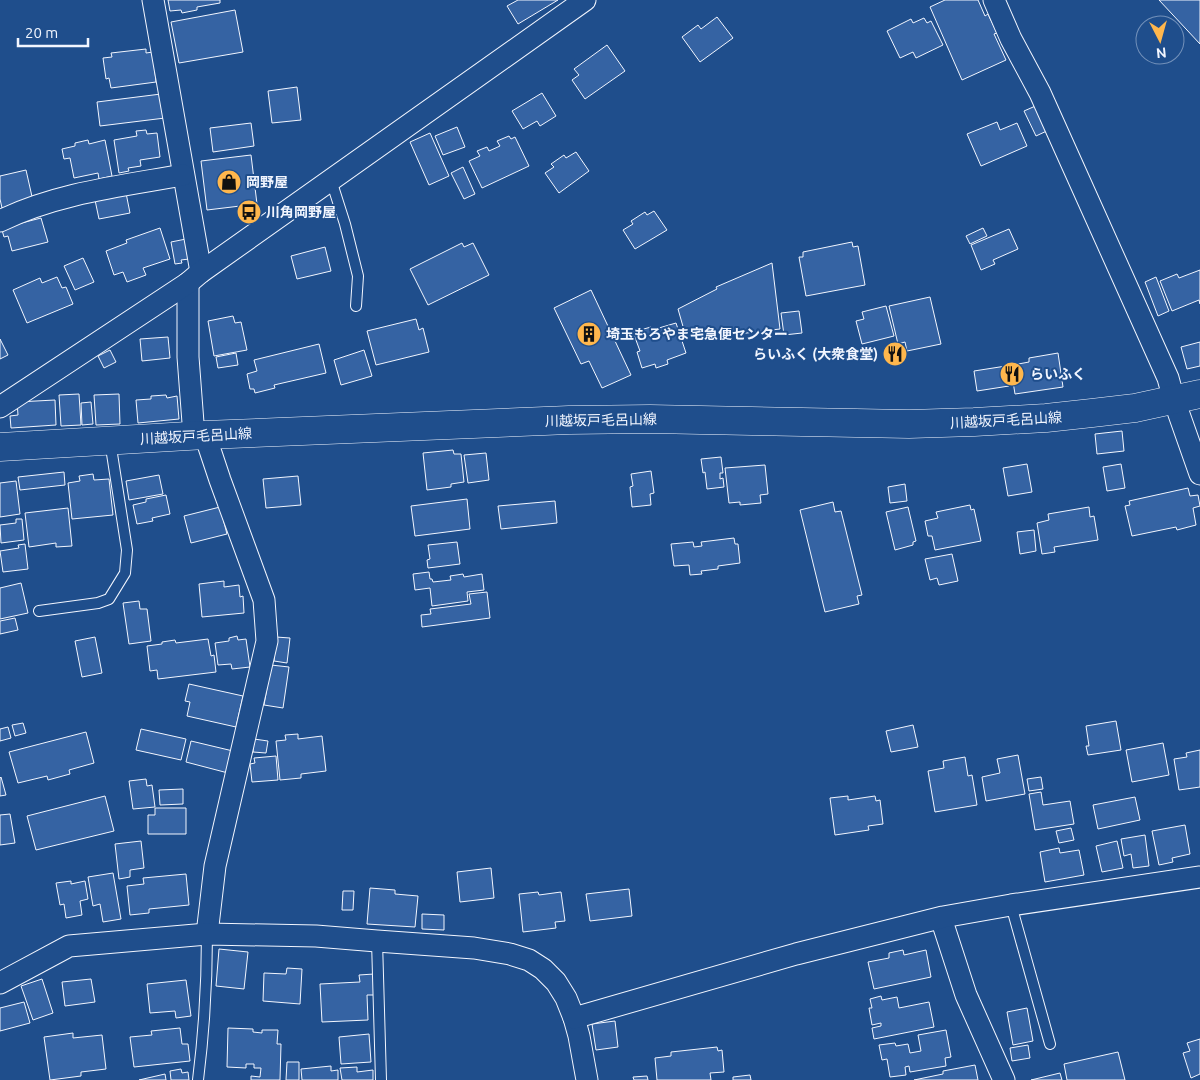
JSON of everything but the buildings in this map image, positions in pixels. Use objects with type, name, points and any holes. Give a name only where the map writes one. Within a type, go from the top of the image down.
[{"type":"main road","name":"川越坂戸毛呂山線","points":[[0,447],[110,440],[490,423],[632,419],[909,424],[965,423],[1046,418],[1135,408],[1187,397]]},
{"type":"street","points":[[152,0],[183,175],[194,277],[188,357],[200,436],[220,480],[264,600],[267,641],[215,866],[207,934]]},
{"type":"street","points":[[0,407],[194,277],[585,0]]},
{"type":"street","points":[[994,0],[1011,39],[1040,93],[1168,378],[1187,397],[1200,474]]},
{"type":"street","points":[[0,220],[20,211],[84,192],[183,175]]},
{"type":"street","points":[[574,1018],[796,954],[941,918],[1011,905],[1200,877]]},
{"type":"street","points":[[941,918],[966,995],[1004,1080]]},
{"type":"street","points":[[0,982],[69,946],[207,934],[316,936],[474,948],[510,954],[529,960],[543,969],[556,982],[566,998],[579,1036],[587,1080]]},
{"type":"lane","points":[[331,180],[345,224],[358,276],[356,306]]},
{"type":"lane","points":[[39,611],[98,603],[109,598],[125,573],[127,550],[110,440]]},
{"type":"lane","points":[[1011,905],[1050,1044]]},
{"type":"lane","points":[[198,1080],[203,1040],[207,934]]},
{"type":"lane","points":[[377,942],[381,1080]]},
{"type":"place","name":"岡野屋","points":[[229,182]]},
{"type":"place","name":"川角岡野屋","points":[[249,212]]},
{"type":"place","name":"埼玉もろやま宅急便センター","points":[[589,334]]},
{"type":"place","name":"らいふく (大衆食堂)","points":[[895,354]]},
{"type":"place","name":"らいふく","points":[[1012,374]]}]
